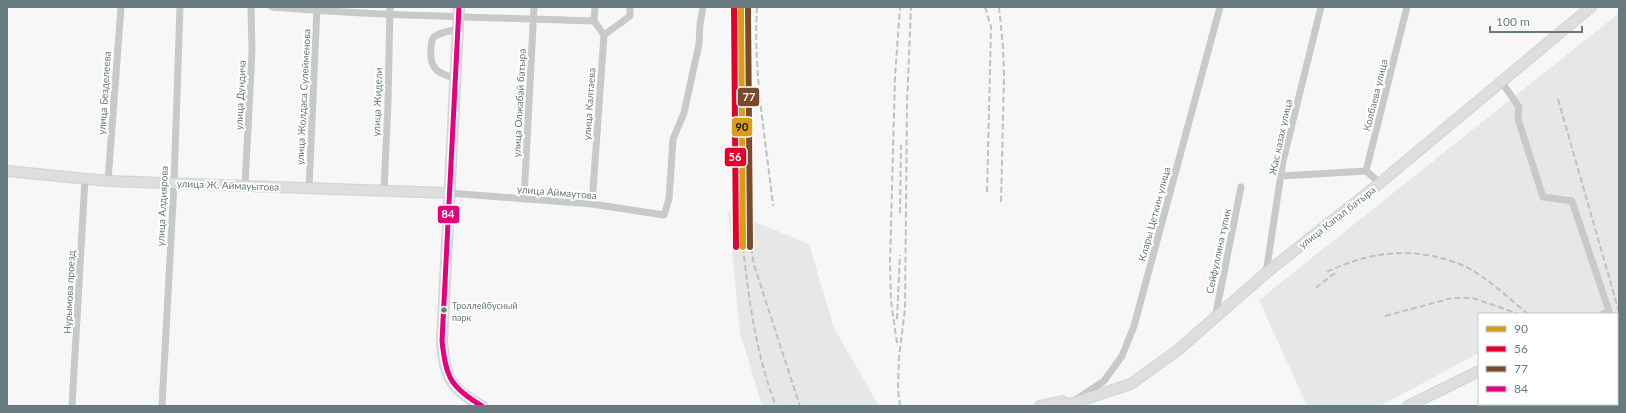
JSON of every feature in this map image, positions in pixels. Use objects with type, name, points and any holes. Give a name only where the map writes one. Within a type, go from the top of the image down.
[{"type":"main road","name":"улица Капал батыра","points":[[1040,406],[1068,404],[1131,384],[1178,350],[1266,273],[1380,183],[1591,7]]},
{"type":"main road","points":[[459,11],[442,341],[444,365],[448,377],[466,398],[482,406]]},
{"type":"main road","name":"улица Ж. Аймауытова","points":[[7,171],[108,181],[449,193]]},
{"type":"main road","points":[[1408,406],[1478,371]]},
{"type":"street","name":"улица Безделеева","points":[[108,181],[121,7]]},
{"type":"street","name":"улица Алдиярова","points":[[162,406],[174,183],[180,7]]},
{"type":"street","name":"улица Дундича","points":[[246,185],[252,51],[251,7]]},
{"type":"street","points":[[272,7],[389,11],[459,11],[533,19],[594,21]]},
{"type":"street","name":"улица Олжабай батыра","points":[[524,199],[534,7]]},
{"type":"street","points":[[595,7],[594,21],[604,35],[630,16],[630,7]]},
{"type":"street","name":"улица Аймаутова","points":[[449,193],[592,204],[664,215],[669,199],[673,139],[684,113],[699,44],[703,7]]},
{"type":"street","name":"Клары Цеткин улица","points":[[1068,404],[1104,381],[1122,356],[1134,326],[1220,7]]},
{"type":"street","name":"Жас казах улица","points":[[1266,273],[1283,161],[1321,7]]},
{"type":"street","name":"Колбаева улица","points":[[1366,171],[1407,7]]},
{"type":"street","name":"улица Жолдаса Сулейменова","points":[[309,188],[317,9]]},
{"type":"street","name":"улица Жидели","points":[[384,190],[388,103],[389,11]]},
{"type":"street","points":[[455,78],[439,72],[433,66],[430,58],[432,41],[434,37],[458,29]]},
{"type":"street","name":"улица Калтаева","points":[[592,204],[604,35]]},
{"type":"street","points":[[1501,81],[1519,107],[1518,119],[1543,197],[1572,201],[1609,312],[1606,313]]},
{"type":"street","points":[[1281,176],[1366,171],[1380,183]]},
{"type":"street","name":"Нурымова проезд","points":[[72,406],[85,179]]},
{"type":"street","name":"Сейфуллина тупик","points":[[1215,318],[1241,187]]},
{"type":"shaded area","points":[[1619,13],[1619,406],[1600,405],[1618,405],[1618,313],[1478,313],[1478,354],[1380,406],[1307,406],[1259,300]]},
{"type":"shaded area","points":[[728,211],[809,244],[834,328],[879,406],[762,406],[740,333]]},
{"type":"railway","points":[[747,56],[750,7]]},
{"type":"railway","points":[[757,7],[756,32],[758,82],[773,206]]},
{"type":"railway","points":[[897,343],[891,301],[890,263],[895,77],[900,7]]},
{"type":"railway","points":[[900,406],[898,389],[899,357],[905,309],[907,105],[911,7]]},
{"type":"railway","points":[[985,7],[991,27],[987,195]]},
{"type":"railway","points":[[999,7],[1004,77],[1001,203]]},
{"type":"railway","points":[[1558,99],[1619,312]]},
{"type":"railway","points":[[900,213],[901,145]]},
{"type":"railway","points":[[748,230],[754,265],[800,406]]},
{"type":"railway","points":[[743,247],[758,347],[776,406]]},
{"type":"railway","points":[[1327,272],[1361,259],[1378,255],[1395,253],[1429,255],[1447,260],[1472,270],[1497,288],[1527,313]]},
{"type":"railway","points":[[897,319],[900,255]]},
{"type":"railway","points":[[1316,288],[1338,272]]},
{"type":"railway","points":[[1385,316],[1452,298],[1473,298],[1516,313]]},
{"type":"transit line","name":"84","points":[[459,7],[442,341],[445,364],[456,387],[482,406]]},
{"type":"transit line","name":"56","points":[[734,7],[736,247]]},
{"type":"transit line","name":"90","points":[[741,7],[743,247]]},
{"type":"transit line","name":"77","points":[[748,7],[750,247]]},
{"type":"place","name":"Троллейбусный парк","points":[[444,310]]}]
